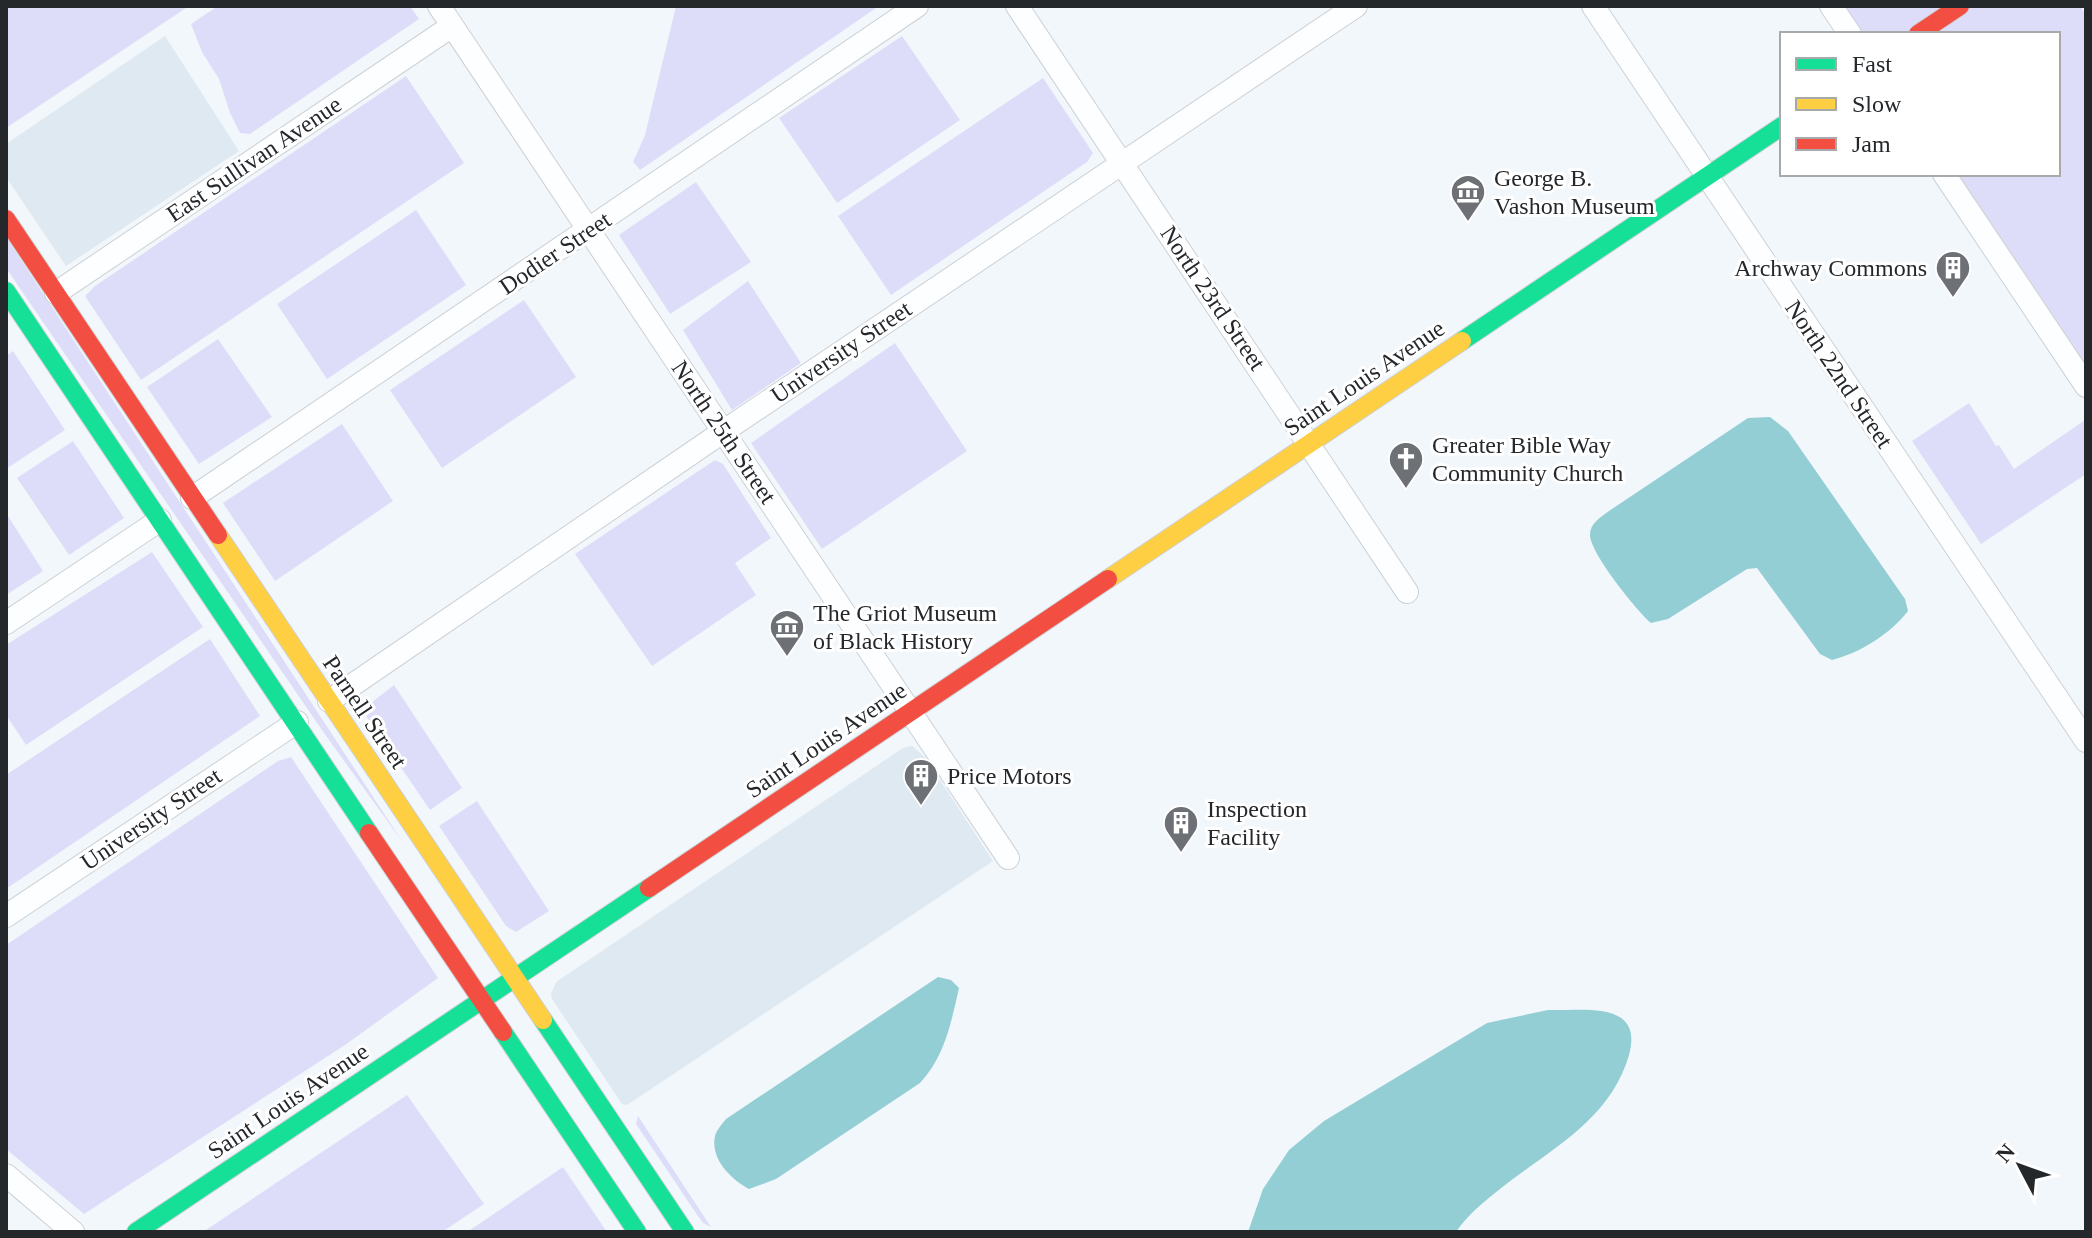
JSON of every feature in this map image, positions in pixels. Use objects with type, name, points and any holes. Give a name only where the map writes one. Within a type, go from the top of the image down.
[{"type":"main road","points":[[1921,32],[1960,6]]},
{"type":"main road","name":"Saint Louis Avenue","points":[[136,1232],[1780,127]]},
{"type":"main road","name":"Parnell Street","points":[[6,219],[685,1232]]},
{"type":"main road","points":[[6,291],[14,321],[160,520],[637,1232]]},
{"type":"main road","points":[[348,799],[424,881]]},
{"type":"main road","points":[[458,926],[489,964],[498,972],[515,978]]},
{"type":"street","name":"North 25th Street","points":[[439,6],[1008,858]]},
{"type":"street","name":"Dodier Street","points":[[192,498],[917,6]]},
{"type":"street","name":"North 23rd Street","points":[[1017,6],[1407,592]]},
{"type":"street","name":"University Street","points":[[329,701],[1356,6]]},
{"type":"street","name":"North 22nd Street","points":[[1593,6],[2086,741]]},
{"type":"street","points":[[1831,6],[1849,32]]},
{"type":"street","name":"East Sullivan Avenue","points":[[56,293],[452,26]]},
{"type":"street","points":[[1945,176],[2086,386]]},
{"type":"street","points":[[6,623],[160,520]]},
{"type":"street","name":"University Street","points":[[6,916],[297,722]]},
{"type":"street","points":[[6,1175],[73,1232]]},
{"type":"shaded area","points":[[6,6],[189,6],[6,128]]},
{"type":"shaded area","points":[[218,6],[410,6],[419,19],[250,134],[240,133],[219,79],[202,52],[191,24]]},
{"type":"shaded area","points":[[676,6],[879,6],[640,170],[633,162],[645,135]]},
{"type":"shaded area","points":[[1844,6],[2080,6],[2086,15],[2086,367],[1958,176],[2060,176],[2060,32],[1862,32]]},
{"type":"shaded area","points":[[165,36],[239,151],[66,266],[6,177],[6,144]]},
{"type":"shaded area","points":[[902,36],[960,120],[837,203],[779,118]]},
{"type":"shaded area","points":[[406,76],[464,163],[141,380],[85,296],[95,286]]},
{"type":"shaded area","points":[[1043,78],[1093,153],[1087,162],[891,295],[838,216]]},
{"type":"shaded area","points":[[696,182],[751,262],[670,314],[619,235]]},
{"type":"shaded area","points":[[416,210],[466,285],[327,379],[277,304]]},
{"type":"shaded area","points":[[6,237],[404,844],[324,733],[6,268]]},
{"type":"shaded area","points":[[748,281],[801,363],[732,410],[683,330]]},
{"type":"shaded area","points":[[524,300],[576,377],[442,468],[390,390]]},
{"type":"shaded area","points":[[218,339],[272,417],[199,464],[147,387]]},
{"type":"shaded area","points":[[895,343],[967,451],[822,549],[751,443]]},
{"type":"shaded area","points":[[13,351],[65,430],[6,469],[6,356]]},
{"type":"shaded area","points":[[1969,403],[2014,469],[2086,422],[2086,474],[1981,544],[1912,441]]},
{"type":"shaded area","points":[[1770,417],[1788,431],[1905,599],[1908,611],[1892,627],[1864,647],[1843,657],[1832,660],[1820,654],[1757,568],[1747,569],[1668,619],[1651,623],[1615,581],[1592,543],[1592,527],[1609,511],[1748,418]]},
{"type":"shaded area","points":[[342,424],[393,501],[275,581],[223,503]]},
{"type":"shaded area","points":[[73,441],[124,518],[69,555],[17,478]]},
{"type":"shaded area","points":[[715,460],[723,464],[771,538],[735,563],[756,595],[652,666],[575,554]]},
{"type":"shaded area","points":[[6,513],[43,571],[6,595]]},
{"type":"shaded area","points":[[152,552],[203,627],[26,745],[6,715],[6,645]]},
{"type":"shaded area","points":[[210,639],[260,716],[6,889],[6,775]]},
{"type":"shaded area","points":[[394,685],[462,788],[430,810],[362,710]]},
{"type":"shaded area","points":[[912,746],[925,757],[993,861],[627,1105],[622,1104],[552,999],[556,982],[903,748]]},
{"type":"shaded area","points":[[291,757],[438,978],[345,1045],[84,1214],[6,1149],[6,945],[278,761]]},
{"type":"shaded area","points":[[477,801],[549,911],[516,932],[506,926],[439,826]]},
{"type":"shaded area","points":[[938,977],[951,980],[959,988],[941,1050],[920,1083],[776,1179],[749,1189],[729,1174],[719,1160],[714,1144],[716,1134],[726,1119]]},
{"type":"shaded area","points":[[1548,1010],[1608,1012],[1628,1025],[1631,1037],[1629,1055],[1620,1078],[1607,1099],[1574,1134],[1484,1202],[1456,1232],[1248,1232],[1263,1189],[1289,1150],[1324,1121],[1487,1023]]},
{"type":"shaded area","points":[[407,1095],[484,1204],[442,1232],[203,1232]]},
{"type":"shaded area","points":[[638,1116],[711,1227],[703,1223],[636,1124]]},
{"type":"shaded area","points":[[563,1167],[607,1232],[467,1232]]},
{"type":"traffic: fast","points":[[1462,341],[1780,127]]},
{"type":"traffic: fast","points":[[6,291],[369,833]]},
{"type":"traffic: fast","points":[[136,1232],[649,888]]},
{"type":"traffic: fast","points":[[543,1020],[685,1232]]},
{"type":"traffic: fast","points":[[503,1032],[637,1232]]},
{"type":"traffic: slow","points":[[1108,579],[1462,341]]},
{"type":"traffic: slow","points":[[218,535],[543,1020]]},
{"type":"traffic: jam","points":[[1921,32],[1960,6]]},
{"type":"traffic: jam","points":[[6,219],[218,535]]},
{"type":"traffic: jam","points":[[649,888],[1108,579]]},
{"type":"traffic: jam","points":[[369,833],[503,1032]]},
{"type":"place","name":"George B. Vashon Museum","points":[[1468,223]]},
{"type":"place","name":"Archway Commons","points":[[1953,299]]},
{"type":"place","name":"Greater Bible Way Community Church","points":[[1406,490]]},
{"type":"place","name":"The Griot Museum of Black History","points":[[787,658]]},
{"type":"place","name":"Price Motors","points":[[921,807]]},
{"type":"place","name":"Inspection Facility","points":[[1181,854]]}]
